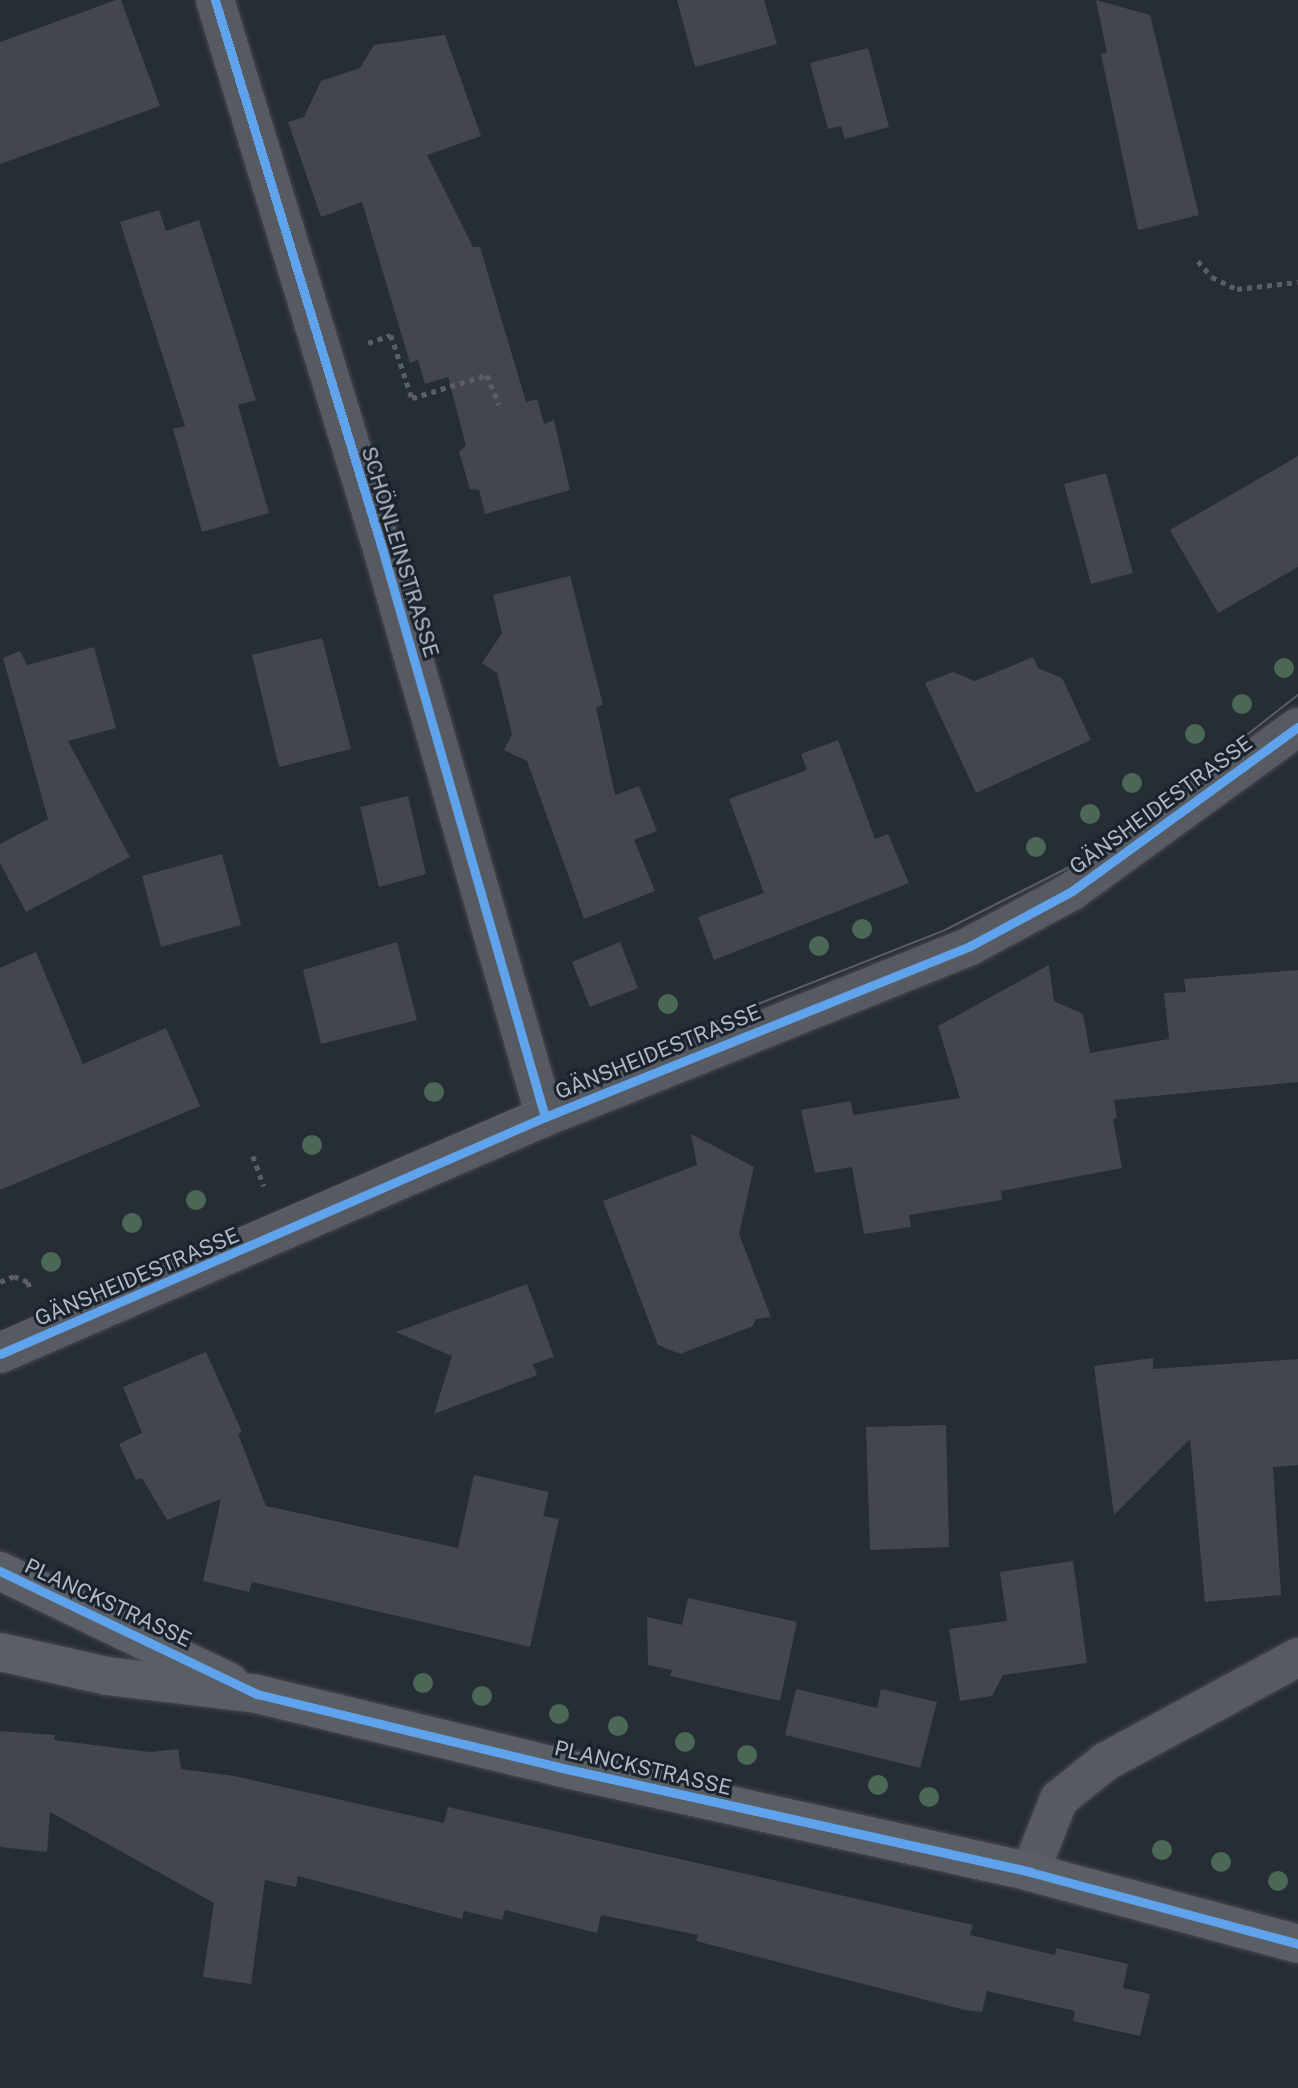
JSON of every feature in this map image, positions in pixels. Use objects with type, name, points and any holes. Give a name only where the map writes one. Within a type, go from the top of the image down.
[{"type":"main road","name":"PLANCKSTRASSE","points":[[0,1571],[257,1694]]},
{"type":"main road","name":"PLANCKSTRASSE","points":[[0,1652],[107,1676],[257,1694],[558,1767],[1030,1872],[1298,1944]]},
{"type":"street","name":"SCHÖNLEINSTRASSE","points":[[215,0],[323,356],[545,1117]]},
{"type":"street","name":"GÄNSHEIDESTRASSE","points":[[0,1354],[545,1117],[970,946],[1072,891],[1298,727]]},
{"type":"street","points":[[1030,1872],[1059,1799],[1105,1762],[1298,1657]]},
{"type":"path","points":[[1198,261],[1212,277],[1237,289],[1298,282]]},
{"type":"path","points":[[323,356],[391,335],[412,398],[487,375],[499,405]]},
{"type":"path","points":[[253,1156],[265,1186],[257,1189]]},
{"type":"path","points":[[0,1282],[15,1276],[28,1282],[36,1300]]},
{"type":"building","points":[[121,0],[160,106],[0,164],[0,42]]},
{"type":"building","points":[[677,0],[764,0],[777,44],[695,67]]},
{"type":"building","points":[[1096,0],[1150,15],[1199,215],[1138,230],[1101,54],[1107,53]]},
{"type":"building","points":[[445,35],[481,136],[427,155],[473,247],[480,247],[526,402],[537,399],[544,424],[554,420],[570,490],[485,514],[479,490],[470,489],[459,452],[466,446],[448,377],[425,384],[418,360],[410,363],[362,202],[321,217],[288,122],[304,117],[321,81],[360,68],[374,45]]},
{"type":"building","points":[[868,48],[889,127],[845,139],[841,126],[828,129],[810,63]]},
{"type":"building","points":[[159,210],[166,231],[199,220],[256,400],[238,405],[269,513],[202,532],[173,429],[185,426],[120,222]]},
{"type":"building","points":[[1298,456],[1298,567],[1218,613],[1170,530]]},
{"type":"building","points":[[1106,473],[1133,573],[1091,584],[1064,484]]},
{"type":"building","points":[[570,576],[603,705],[596,707],[615,795],[639,786],[657,831],[634,840],[655,891],[584,919],[527,761],[504,750],[512,734],[497,673],[482,663],[502,633],[493,595]]},
{"type":"building","points":[[322,638],[351,749],[279,767],[252,655]]},
{"type":"building","points":[[94,647],[116,728],[68,741],[130,857],[26,912],[0,863],[0,844],[48,819],[3,658],[20,651],[27,665]]},
{"type":"building","points":[[1033,657],[1038,668],[1062,678],[1091,740],[976,793],[925,683],[953,672],[975,681]]},
{"type":"building","points":[[838,740],[875,839],[888,834],[909,883],[714,960],[698,917],[764,893],[729,799],[807,770],[801,754]]},
{"type":"building","points":[[408,796],[426,874],[379,887],[360,807]]},
{"type":"building","points":[[222,854],[241,925],[161,947],[142,876]]},
{"type":"building","points":[[397,942],[417,1020],[321,1044],[303,970]]},
{"type":"building","points":[[620,942],[638,988],[590,1007],[572,962]]},
{"type":"building","points":[[36,952],[83,1064],[166,1028],[200,1106],[0,1190],[0,968]]},
{"type":"building","points":[[1049,965],[1054,1001],[1083,1014],[1090,1053],[1169,1039],[1164,993],[1186,992],[1184,979],[1298,970],[1298,1082],[1114,1100],[1117,1118],[1113,1119],[1122,1168],[1001,1191],[1002,1200],[909,1215],[911,1227],[864,1234],[852,1167],[815,1173],[801,1110],[851,1101],[853,1115],[960,1098],[938,1026]]},
{"type":"building","points":[[691,1134],[754,1167],[739,1234],[771,1317],[756,1319],[753,1326],[680,1354],[658,1345],[603,1201],[697,1165]]},
{"type":"building","points":[[527,1284],[554,1357],[533,1364],[537,1375],[434,1414],[452,1356],[396,1332]]},
{"type":"building","points":[[206,1352],[242,1432],[238,1434],[266,1506],[458,1548],[474,1475],[549,1492],[543,1516],[559,1519],[530,1647],[252,1582],[249,1592],[203,1581],[221,1499],[167,1520],[142,1478],[136,1480],[119,1444],[142,1433],[123,1387]]},
{"type":"building","points":[[1153,1358],[1153,1369],[1298,1359],[1298,1465],[1273,1467],[1281,1595],[1205,1602],[1190,1439],[1114,1515],[1094,1366]]},
{"type":"building","points":[[946,1425],[949,1547],[870,1550],[866,1427]]},
{"type":"building","points":[[1073,1561],[1087,1663],[1003,1675],[992,1696],[960,1701],[949,1629],[1007,1621],[1000,1572]]},
{"type":"building","points":[[688,1598],[797,1622],[780,1701],[670,1676],[672,1670],[648,1665],[647,1617],[682,1625]]},
{"type":"building","points":[[796,1689],[877,1708],[881,1689],[937,1702],[920,1768],[785,1735]]},
{"type":"building","points":[[0,1731],[55,1735],[54,1740],[150,1752],[178,1749],[181,1769],[234,1776],[444,1823],[448,1807],[973,1925],[970,1935],[1055,1955],[1056,1948],[1128,1964],[1123,1988],[1150,1994],[1140,2036],[1073,2021],[1075,2011],[987,1991],[982,2012],[965,2010],[696,1941],[698,1935],[601,1915],[597,1933],[505,1910],[502,1920],[464,1911],[462,1919],[298,1876],[296,1887],[265,1880],[251,1984],[203,1977],[214,1903],[50,1812],[47,1852],[0,1847]]},
{"type":"tram line","points":[[0,1332],[753,1006],[947,929],[1093,855],[1298,695]]},
{"type":"tram line","points":[[0,1370],[577,1115],[1019,933],[1106,886],[1298,739]]},
{"type":"cycle path","points":[[215,0],[381,545],[545,1117]]},
{"type":"cycle path","points":[[0,1354],[545,1117],[970,946],[1072,891],[1298,727]]},
{"type":"cycle path","points":[[0,1571],[257,1694],[558,1767],[1030,1872],[1298,1944]]}]
